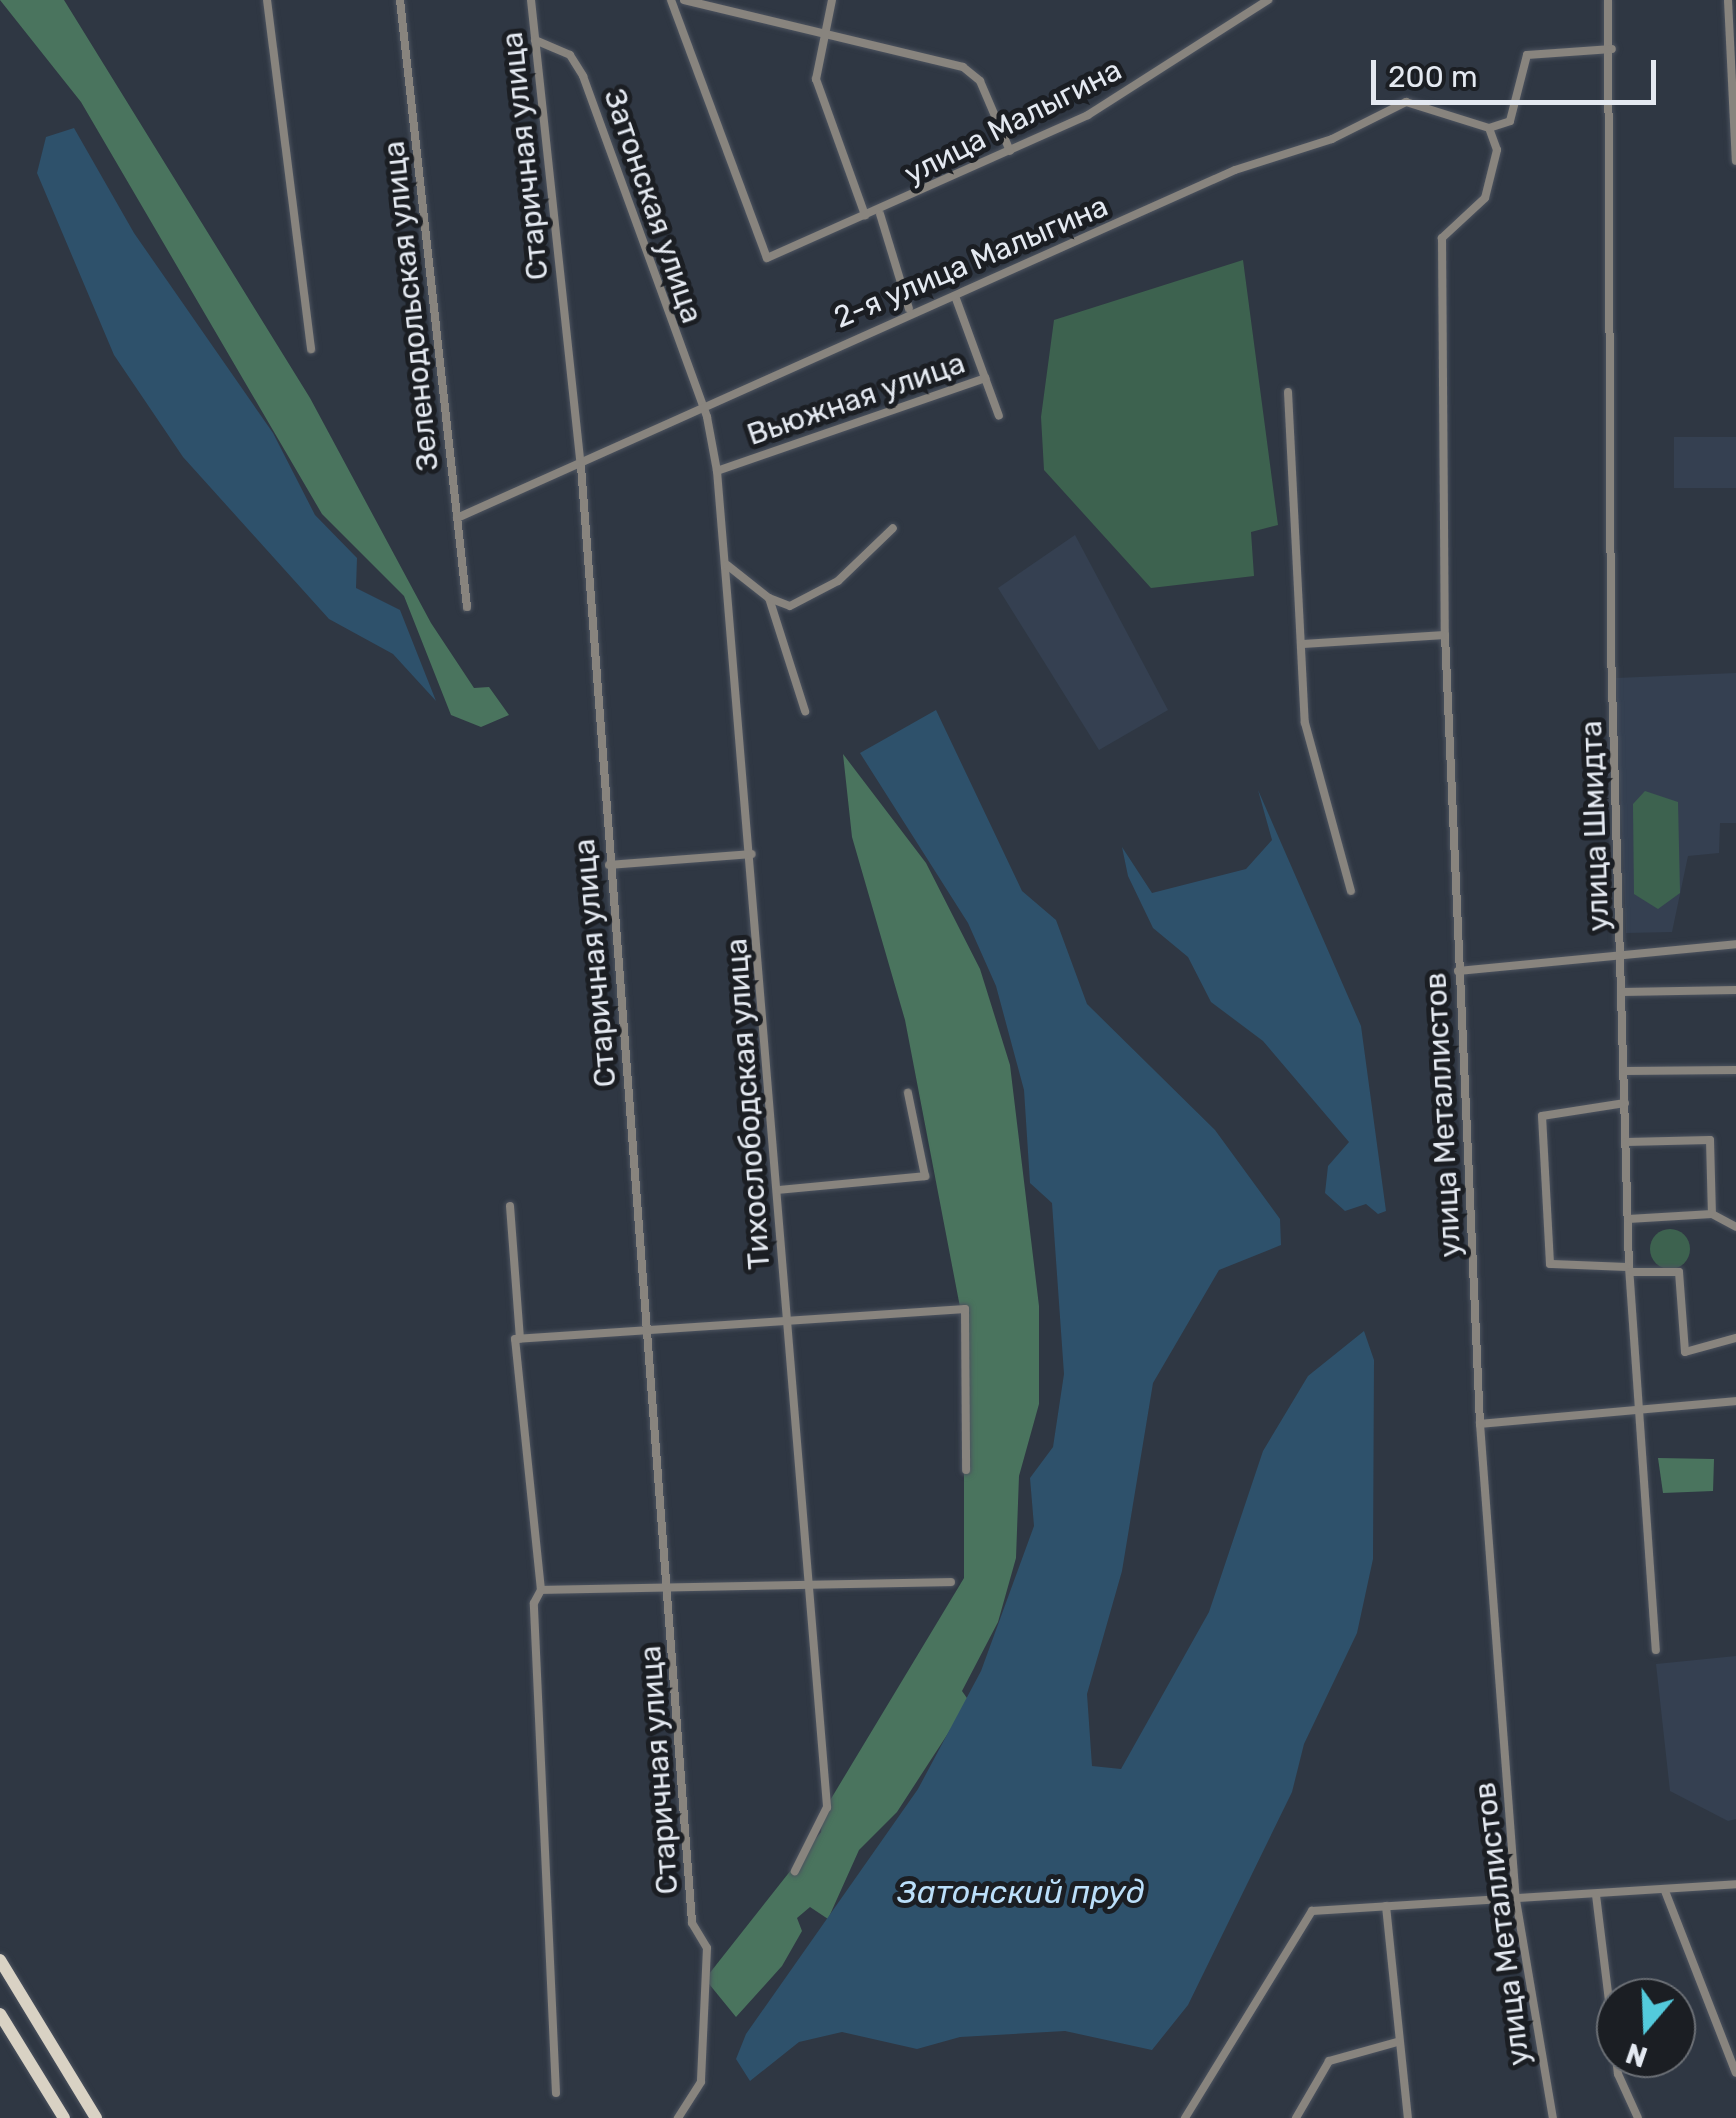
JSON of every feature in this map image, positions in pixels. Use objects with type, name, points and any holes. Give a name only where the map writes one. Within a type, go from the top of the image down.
[{"type":"main road","points":[[0,1960],[96,2118]]},
{"type":"main road","points":[[0,2014],[64,2118]]},
{"type":"street","points":[[267,0],[310,349]]},
{"type":"street","name":"Зеленодольская улица","points":[[400,0],[467,607]]},
{"type":"street","name":"Старичная улица","points":[[531,0],[581,466],[609,866],[670,1590],[692,1923],[706,1948],[701,2082],[678,2118]]},
{"type":"street","name":"улица Малыгина","points":[[671,0],[767,258],[865,214],[880,214],[1088,115],[1268,0]]},
{"type":"street","points":[[684,0],[963,67],[980,81],[1010,151]]},
{"type":"street","points":[[832,0],[816,79],[865,214]]},
{"type":"street","name":"улица Шмидта","points":[[1608,0],[1612,49],[1611,650],[1629,1269],[1656,1650]]},
{"type":"street","points":[[1728,0],[1736,161]]},
{"type":"street","name":"Затонская улица","points":[[535,40],[570,56],[583,76],[700,411]]},
{"type":"street","points":[[1488,128],[1510,121],[1527,56],[1612,49]]},
{"type":"street","name":"2-я улица Малыгина","points":[[457,518],[700,411],[909,309],[955,296],[1406,102],[1488,128]]},
{"type":"street","name":"улица Металлистов","points":[[1488,128],[1498,150],[1484,198],[1442,238],[1445,635],[1480,1424],[1516,1900],[1554,2118]]},
{"type":"street","points":[[880,214],[909,309]]},
{"type":"street","name":"Вьюжная улица","points":[[717,472],[985,378],[955,296]]},
{"type":"street","points":[[985,378],[999,416]]},
{"type":"street","points":[[1288,392],[1316,788],[1351,891]]},
{"type":"street","name":"Тихослободская улица","points":[[700,411],[717,472],[727,564],[823,1798],[795,1871]]},
{"type":"street","points":[[727,564],[769,598],[790,606],[838,581],[893,528]]},
{"type":"street","points":[[769,598],[805,711]]},
{"type":"street","points":[[1303,644],[1445,635]]},
{"type":"street","points":[[609,866],[752,854]]},
{"type":"street","points":[[1458,971],[1622,951],[1736,944]]},
{"type":"street","points":[[1622,992],[1736,990]]},
{"type":"street","points":[[1624,1072],[1736,1070]]},
{"type":"street","points":[[778,1190],[925,1176],[908,1092]]},
{"type":"street","points":[[1625,1102],[1542,1116],[1550,1264],[1679,1272],[1686,1352],[1736,1338]]},
{"type":"street","points":[[1626,1142],[1710,1140],[1712,1214]]},
{"type":"street","points":[[510,1206],[524,1493],[541,1590],[534,1602],[556,2093]]},
{"type":"street","points":[[1628,1219],[1712,1214],[1736,1227]]},
{"type":"street","points":[[518,1339],[966,1309],[966,1470]]},
{"type":"street","points":[[1480,1424],[1640,1414],[1736,1402]]},
{"type":"street","points":[[541,1590],[951,1582]]},
{"type":"street","points":[[1185,2118],[1312,1911],[1736,1884]]},
{"type":"street","points":[[1664,1891],[1736,2073]]},
{"type":"street","points":[[1596,1895],[1618,2074],[1638,2118]]},
{"type":"street","points":[[1386,1906],[1396,2042],[1408,2118]]},
{"type":"street","points":[[1296,2118],[1329,2061],[1396,2042]]},
{"type":"shaded area","points":[[1674,437],[1736,437],[1736,488],[1674,488]]},
{"type":"shaded area","points":[[1075,535],[1168,710],[1099,750],[998,588]]},
{"type":"shaded area","points":[[1736,673],[1736,823],[1720,823],[1719,853],[1688,856],[1672,932],[1626,933],[1616,678]]},
{"type":"shaded area","points":[[1736,1656],[1736,1819],[1728,1821],[1670,1791],[1656,1664]]},
{"type":"green space","points":[[0,0],[64,0],[310,398],[431,623],[474,688],[489,687],[509,715],[481,727],[451,715],[404,596],[322,514],[81,102]]},
{"type":"green space","points":[[1243,260],[1278,525],[1251,532],[1254,576],[1151,588],[1044,470],[1041,417],[1054,320]]},
{"type":"green space","points":[[843,754],[926,863],[980,969],[1010,1065],[1039,1306],[1039,1404],[1019,1476],[1016,1558],[998,1622],[962,1691],[969,1701],[897,1812],[859,1850],[828,1919],[810,1907],[797,1918],[802,1931],[782,1966],[736,2017],[705,1979],[821,1832],[823,1812],[964,1578],[964,1328],[905,1020],[852,837]]},
{"type":"green space","points":[[1645,791],[1678,802],[1680,893],[1658,909],[1634,894],[1633,804]]},
{"type":"green space","points":[[1670,1229],[1684,1235],[1690,1249],[1684,1263],[1670,1269],[1656,1263],[1650,1249],[1656,1235]]},
{"type":"green space","points":[[1658,1458],[1714,1459],[1713,1491],[1663,1493]]},
{"type":"water","points":[[74,128],[134,233],[273,433],[315,515],[357,558],[356,588],[400,610],[436,701],[393,654],[329,619],[183,457],[114,355],[37,173],[46,137]]},
{"type":"water","name":"Затонский пруд","points":[[936,710],[1022,891],[1056,920],[1087,1004],[1215,1130],[1280,1219],[1281,1245],[1219,1270],[1153,1383],[1122,1571],[1087,1694],[1092,1766],[1121,1769],[1209,1612],[1263,1451],[1308,1376],[1364,1331],[1374,1360],[1373,1559],[1357,1633],[1304,1744],[1292,1792],[1188,2005],[1152,2050],[1065,2031],[960,2037],[917,2049],[842,2032],[799,2042],[750,2081],[736,2059],[746,2034],[918,1789],[981,1671],[1034,1526],[1030,1478],[1053,1447],[1064,1374],[1052,1203],[1030,1183],[1024,1090],[996,986],[968,923],[860,753]]},
{"type":"water","points":[[1258,790],[1361,1026],[1386,1211],[1378,1214],[1366,1204],[1345,1211],[1325,1193],[1328,1166],[1349,1142],[1263,1041],[1211,1002],[1188,957],[1153,928],[1128,876],[1122,847],[1152,893],[1246,869],[1272,840]]}]
